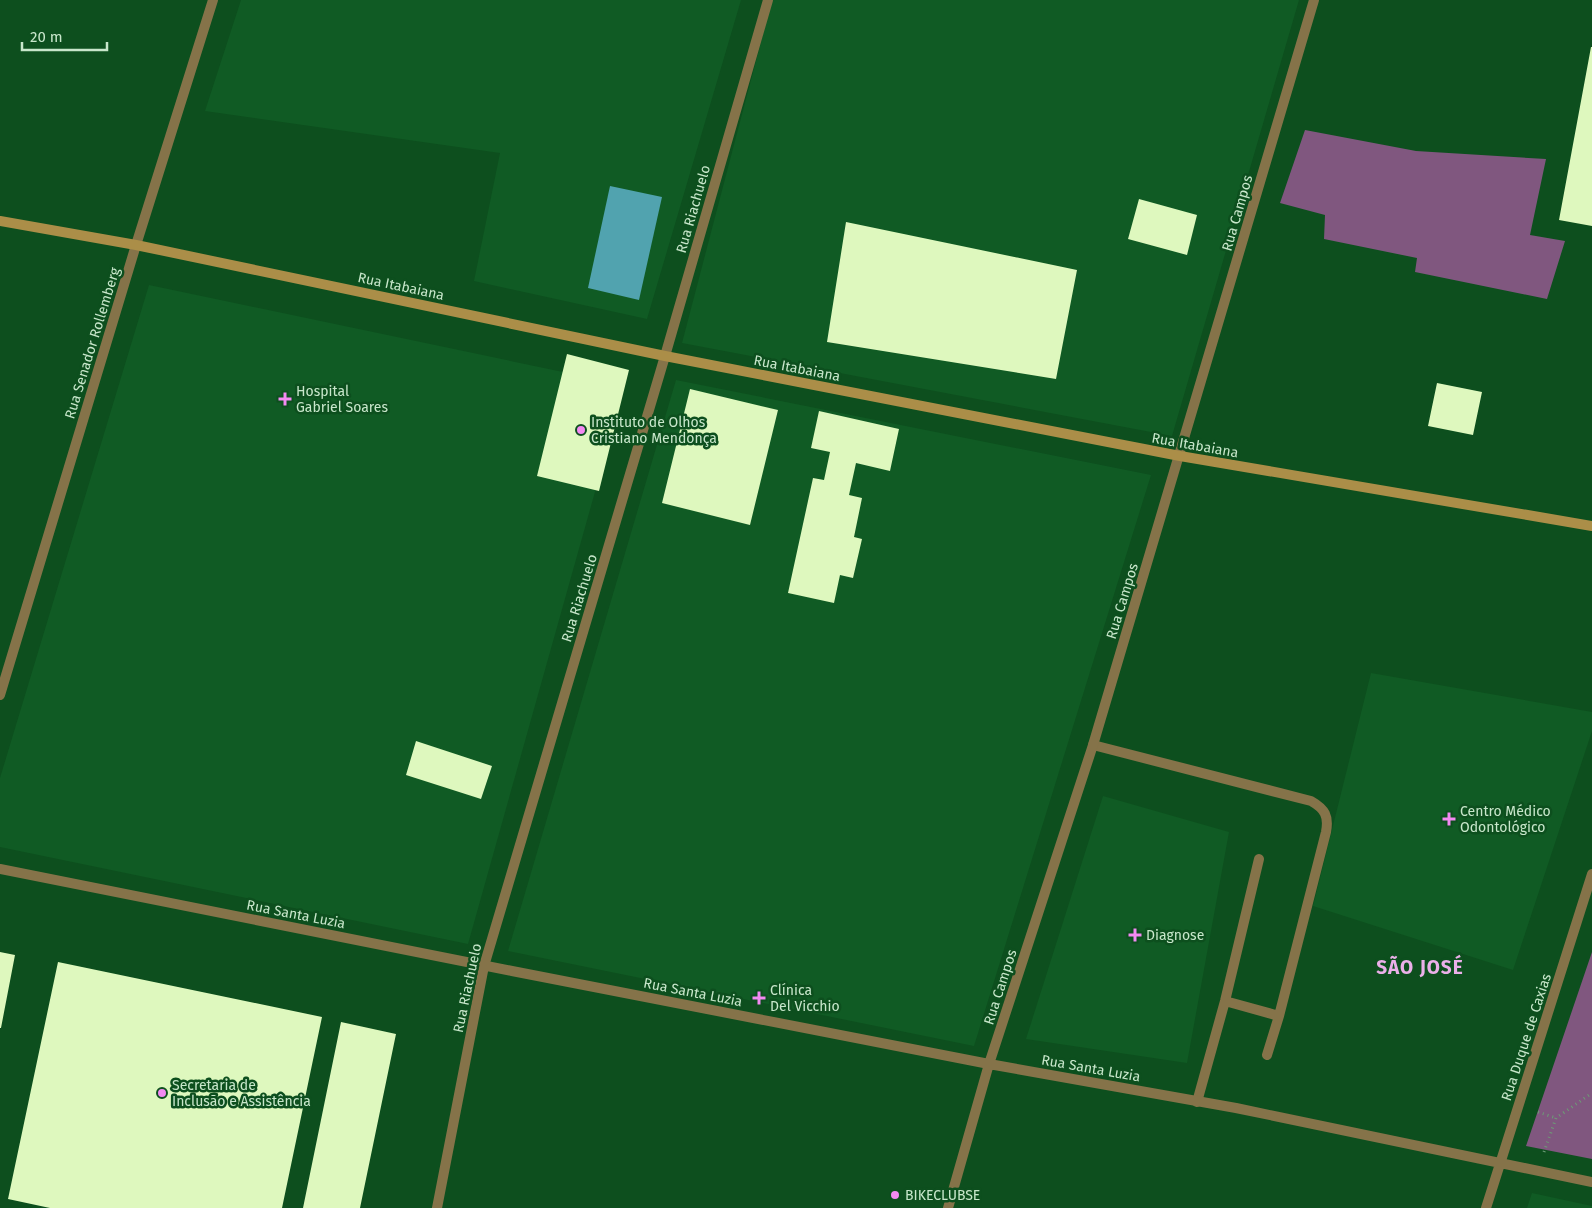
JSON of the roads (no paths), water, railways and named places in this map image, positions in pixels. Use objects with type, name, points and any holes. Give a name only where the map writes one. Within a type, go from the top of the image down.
[{"type":"main road","name":"Rua Itabaiana","points":[[0,221],[136,245],[665,356],[1180,456],[1592,526]]},
{"type":"street","name":"Rua Senador Rollemberg","points":[[0,695],[136,245],[213,0]]},
{"type":"street","name":"Rua Riachuelo","points":[[437,1208],[484,966],[665,356],[768,0]]},
{"type":"street","name":"Rua Campos","points":[[948,1208],[989,1064],[1093,745],[1314,0]]},
{"type":"street","points":[[1093,745],[1311,801],[1321,806],[1326,813],[1328,822],[1326,832],[1279,1016],[1267,1055]]},
{"type":"street","points":[[1197,1102],[1225,1001],[1258,859]]},
{"type":"street","name":"Rua Santa Luzia","points":[[0,869],[484,966],[989,1064],[1236,1108],[1592,1182]]},
{"type":"street","name":"Rua Duque de Caxias","points":[[1486,1208],[1592,874]]},
{"type":"street","points":[[1225,1001],[1279,1016]]},
{"type":"water","points":[[610,186],[662,197],[639,300],[588,288]]},
{"type":"place","name":"Hospital Gabriel Soares","points":[[285,399]]},
{"type":"place","name":"Instituto de Olhos Cristiano Mendonça","points":[[581,430]]},
{"type":"place","name":"Centro Médico Odontológico","points":[[1449,819]]},
{"type":"place","name":"Diagnose","points":[[1135,935]]},
{"type":"place","name":"Clínica Del Vicchio","points":[[759,998]]},
{"type":"place","name":"Secretaria de Inclusão e Assistência","points":[[162,1093]]},
{"type":"place","name":"BIKECLUBSE","points":[[895,1195]]},
{"type":"district","name":"SÃO JOSÉ","points":[[1420,967]]}]
